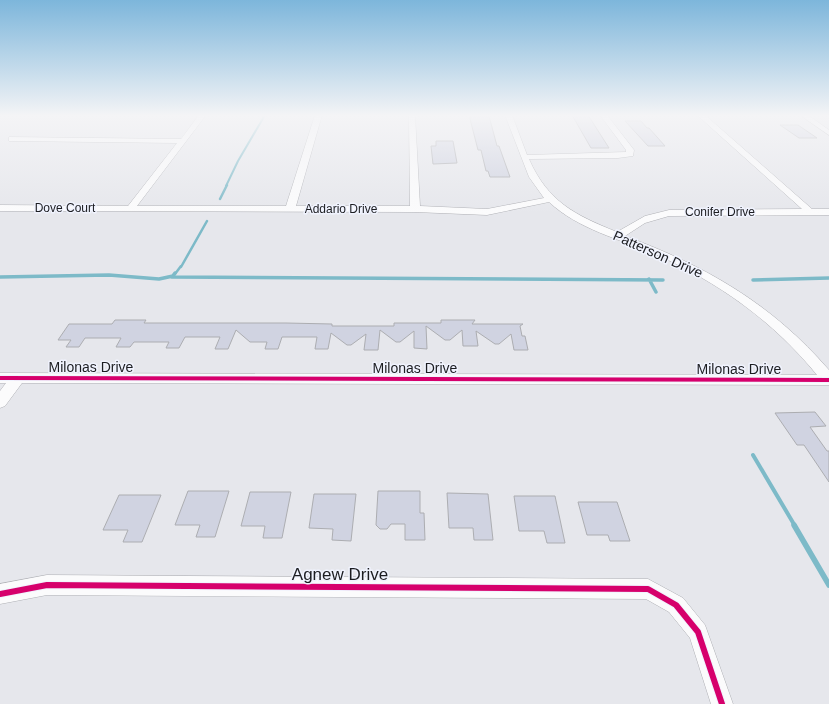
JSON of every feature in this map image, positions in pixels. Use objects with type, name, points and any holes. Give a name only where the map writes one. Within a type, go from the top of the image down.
[{"type":"street","points":[[130,209],[178,148]]},
{"type":"street","points":[[290,209],[309,148]]},
{"type":"street","points":[[413,148],[415,209]]},
{"type":"street","name":"Patterson Drive","points":[[521,148],[538,186],[550,199],[579,218],[715,279],[741,296],[764,314],[804,349],[829,380]]},
{"type":"street","points":[[525,157],[618,156],[630,154],[628,148]]},
{"type":"street","points":[[736,148],[810,212]]},
{"type":"street","name":"Addario Drive","points":[[130,209],[415,209],[487,212],[550,199]]},
{"type":"street","name":"Dove Court","points":[[0,208],[130,209]]},
{"type":"street","name":"Conifer Drive","points":[[618,236],[646,219],[669,213],[829,212]]},
{"type":"street","name":"Milonas Drive","points":[[0,378],[829,380]]},
{"type":"street","points":[[0,402],[18,378]]},
{"type":"street","name":"Agnew Drive","points":[[0,594],[47,585],[648,589],[676,605],[698,632],[722,704]]},
{"type":"building","points":[[431,148],[454,148],[457,163],[433,164]]},
{"type":"building","points":[[477,148],[500,148],[510,177],[490,177],[488,171],[486,171],[481,150],[478,150]]},
{"type":"building","points":[[115,320],[146,320],[144,323],[286,323],[332,324],[332,326],[394,326],[394,323],[441,323],[441,320],[475,320],[472,324],[523,324],[520,326],[522,336],[525,336],[528,350],[514,350],[511,334],[499,344],[495,344],[476,331],[478,346],[463,346],[462,330],[450,340],[445,340],[426,326],[427,349],[414,348],[414,331],[400,342],[396,342],[380,330],[378,350],[364,350],[366,334],[351,345],[347,345],[331,333],[328,349],[315,349],[317,337],[282,337],[278,349],[265,349],[267,342],[250,342],[236,330],[228,349],[215,349],[220,337],[185,337],[179,348],[166,348],[169,342],[134,342],[130,347],[116,347],[121,338],[85,338],[79,347],[66,347],[71,340],[58,340],[69,324],[112,324]]},
{"type":"building","points":[[815,412],[826,426],[810,427],[827,451],[829,451],[829,482],[804,445],[797,445],[775,413]]},
{"type":"building","points":[[188,491],[229,491],[215,537],[196,537],[200,525],[175,525]]},
{"type":"building","points":[[378,491],[420,491],[420,513],[424,513],[425,540],[405,540],[405,524],[391,524],[387,529],[380,529],[376,525]]},
{"type":"building","points":[[250,492],[291,492],[282,538],[263,538],[265,526],[241,526]]},
{"type":"building","points":[[447,493],[488,494],[493,540],[474,540],[473,528],[449,528]]},
{"type":"building","points":[[314,494],[356,494],[351,541],[332,540],[333,529],[309,528]]},
{"type":"building","points":[[119,495],[161,495],[142,542],[123,542],[128,530],[103,530]]},
{"type":"building","points":[[514,496],[555,496],[565,543],[547,543],[544,531],[519,531]]},
{"type":"building","points":[[578,502],[617,502],[630,541],[610,541],[608,535],[587,535]]},
{"type":"waterway","points":[[226,186],[246,148]]},
{"type":"waterway","points":[[220,199],[227,185]]},
{"type":"waterway","points":[[181,267],[207,221]]},
{"type":"waterway","points":[[175,274],[181,266]]},
{"type":"waterway","points":[[0,277],[109,275],[159,279],[173,276]]},
{"type":"waterway","points":[[173,276],[649,280]]},
{"type":"waterway","points":[[753,280],[829,278]]},
{"type":"waterway","points":[[649,280],[663,280]]},
{"type":"waterway","points":[[649,280],[656,292]]},
{"type":"waterway","points":[[753,455],[795,526]]},
{"type":"waterway","points":[[794,525],[829,585]]},
{"type":"cycle path","points":[[0,378],[829,380]]},
{"type":"cycle path","points":[[0,594],[47,585],[648,589],[676,605],[698,632],[722,704]]}]
